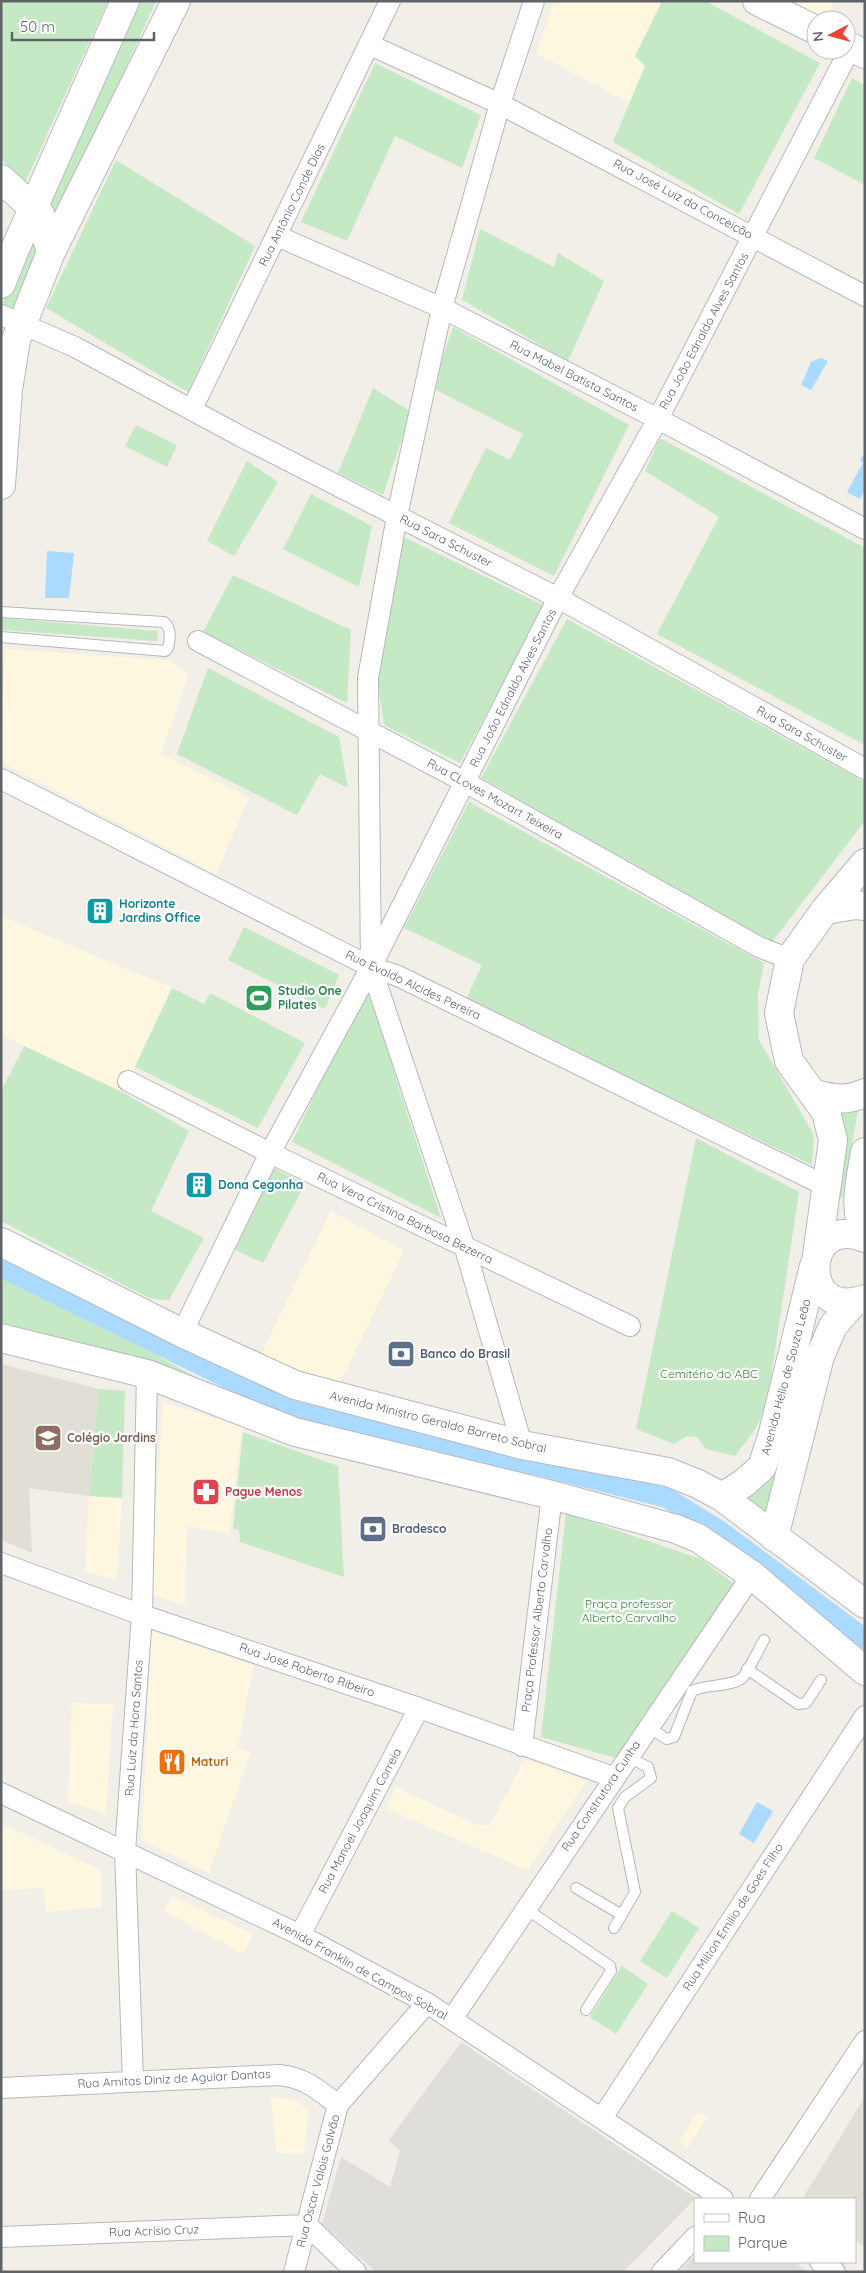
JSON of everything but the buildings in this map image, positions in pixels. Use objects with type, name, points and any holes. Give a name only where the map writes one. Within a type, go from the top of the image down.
[{"type":"street","points":[[1,284],[125,1]]},
{"type":"street","points":[[1,485],[10,370],[11,320],[51,252],[176,1]]},
{"type":"street","name":"Rua Antônio Conde Dias","points":[[192,409],[390,1]]},
{"type":"street","points":[[522,1445],[465,1248],[371,967],[368,678],[397,516],[442,308],[500,104],[534,1]]},
{"type":"street","points":[[757,1],[806,25]]},
{"type":"street","name":"Rua José Luiz da Conceição","points":[[370,45],[500,104],[865,296]]},
{"type":"street","name":"Rua João Ednaldo Alves Santos","points":[[182,1333],[270,1153],[371,967],[558,598],[658,419],[848,60]]},
{"type":"street","points":[[1,180],[40,214],[51,252]]},
{"type":"street","name":"Rua Mabel Batista Santos","points":[[277,236],[442,308],[658,419],[865,529]]},
{"type":"street","name":"Rua Sara Schuster","points":[[11,320],[75,347],[558,598],[865,769]]},
{"type":"street","name":"Rua CLoves Mozart Teixeira","points":[[198,641],[465,782],[759,947],[790,959]]},
{"type":"street","name":"Rua Evaldo Alcides Pereira","points":[[1,779],[371,967],[398,976],[828,1187]]},
{"type":"street","name":"Avenida Hélio de Souza Leão","points":[[722,1497],[749,1479],[762,1466],[775,1425],[815,1260],[828,1187],[833,1140],[826,1112],[815,1094],[789,1061],[779,1013],[790,959],[825,910],[865,863]]},
{"type":"street","points":[[825,910],[856,905],[865,906]]},
{"type":"street","name":"Rua Vera Cristina Barbosa Bezerra","points":[[128,1081],[270,1153],[630,1326]]},
{"type":"street","points":[[815,1094],[837,1100],[854,1098],[865,1093]]},
{"type":"street","points":[[865,1152],[858,1200],[859,1222],[865,1234]]},
{"type":"street","points":[[862,1300],[841,1302],[825,1293],[815,1278],[815,1260],[823,1244],[833,1237],[844,1234],[856,1234],[865,1238]]},
{"type":"street","name":"Avenida Ministro Geraldo Barreto Sobral","points":[[1,1242],[182,1333],[295,1385],[522,1445],[668,1472],[698,1484],[722,1497],[865,1604]]},
{"type":"street","points":[[774,1537],[820,1356],[833,1326],[862,1300]]},
{"type":"street","points":[[1,1338],[148,1374],[296,1432],[552,1495],[676,1529],[698,1538],[752,1575],[865,1671]]},
{"type":"street","name":"Rua Luiz da Hora Santos","points":[[133,2080],[126,1851],[142,1614],[148,1374]]},
{"type":"street","name":"Praça Professor Alberto Carvalho","points":[[522,1746],[552,1495]]},
{"type":"street","name":"Rua José Roberto Ribeiro","points":[[1,1563],[142,1614],[419,1708],[614,1777]]},
{"type":"street","name":"Rua Construtora Cunha","points":[[452,2019],[752,1575]]},
{"type":"street","name":"Rua Manoel Joaquim Correia","points":[[300,1935],[419,1708]]},
{"type":"street","name":"Rua Milton Emilio de Goes Filho","points":[[602,2118],[865,1716]]},
{"type":"street","name":"Avenida Franklin de Campos Sobral","points":[[1,1793],[300,1935],[427,2003],[722,2198]]},
{"type":"street","name":"Rua Oscar Valois Galvão","points":[[294,2272],[338,2105],[427,2003]]},
{"type":"street","points":[[761,2198],[865,2041]]},
{"type":"street","name":"Rua Amitas Diniz de Aguiar Dantas","points":[[1,2088],[133,2080],[278,2075],[294,2077],[308,2082],[338,2105]]},
{"type":"street","points":[[307,2225],[356,2272]]},
{"type":"street","name":"Rua Acrísio Cruz","points":[[1,2237],[307,2225]]},
{"type":"street","points":[[662,2272],[694,2238]]},
{"type":"street","points":[[822,2263],[835,2272]]},
{"type":"lane","points":[[1,612],[164,622],[168,626],[170,636],[168,648],[165,650],[1,637]]},
{"type":"lane","points":[[648,1727],[667,1740],[674,1738],[692,1691],[700,1687],[739,1680],[764,1640]]},
{"type":"lane","points":[[747,1669],[798,1704],[806,1703],[821,1680]]},
{"type":"lane","points":[[614,1928],[635,1892],[618,1808],[625,1797],[651,1778],[648,1768],[628,1757]]},
{"type":"lane","points":[[576,1888],[622,1914]]},
{"type":"lane","points":[[526,1909],[610,1966],[611,1971],[586,2010]]},
{"type":"shaded area","points":[[554,1],[662,1],[636,56],[645,66],[629,103],[536,53]]},
{"type":"shaded area","points":[[793,1],[833,1],[832,10],[806,11]]},
{"type":"shaded area","points":[[5,649],[169,660],[188,674],[161,754],[249,797],[216,874],[1,762]]},
{"type":"shaded area","points":[[1,916],[172,988],[122,1092],[1,1035]]},
{"type":"shaded area","points":[[331,1211],[404,1251],[339,1384],[260,1356]]},
{"type":"shaded area","name":"Colégio Jardins","points":[[1,1364],[99,1389],[89,1496],[29,1488],[32,1553],[1,1540]]},
{"type":"shaded area","points":[[163,1402],[242,1427],[229,1534],[187,1526],[185,1606],[150,1593]]},
{"type":"shaded area","points":[[89,1496],[122,1498],[117,1580],[85,1572]]},
{"type":"shaded area","points":[[151,1631],[254,1664],[238,1747],[250,1752],[209,1873],[142,1840]]},
{"type":"shaded area","points":[[72,1703],[113,1704],[106,1815],[68,1801]]},
{"type":"shaded area","points":[[525,1759],[586,1781],[527,1870],[387,1809],[395,1787],[477,1825],[490,1825]]},
{"type":"shaded area","points":[[1,1823],[102,1871],[102,1907],[46,1912],[43,1888],[1,1890]]},
{"type":"shaded area","points":[[172,1896],[253,1934],[244,1954],[164,1911]]},
{"type":"shaded area","points":[[461,2042],[696,2198],[623,2272],[376,2272],[322,2224],[341,2157],[390,2187],[400,2151],[389,2140]]},
{"type":"shaded area","points":[[271,2097],[293,2099],[309,2110],[304,2154],[276,2153]]},
{"type":"shaded area","points":[[865,2097],[865,2247],[856,2241],[856,2198],[803,2198]]},
{"type":"shaded area","points":[[698,2112],[707,2118],[688,2148],[679,2142]]},
{"type":"shaded area","points":[[694,2256],[694,2263],[796,2263],[809,2272],[679,2272]]},
{"type":"green space","points":[[1,1],[108,1],[25,183],[1,159]]},
{"type":"green space","points":[[134,1],[156,1],[58,219],[41,208]]},
{"type":"green space","points":[[662,1],[705,1],[806,55],[806,60],[814,60],[820,63],[739,214],[613,142],[645,66],[635,56]]},
{"type":"green space","points":[[375,63],[481,115],[462,168],[395,136],[347,241],[301,222]]},
{"type":"green space","points":[[852,78],[865,85],[865,185],[814,158]]},
{"type":"green space","points":[[116,160],[255,246],[188,392],[46,308]]},
{"type":"green space","points":[[480,229],[554,267],[558,253],[604,281],[568,361],[462,300]]},
{"type":"green space","points":[[34,239],[45,248],[16,310],[5,310],[3,303],[5,296]]},
{"type":"green space","points":[[453,327],[629,425],[554,576],[449,523],[486,448],[510,460],[523,434],[432,388]]},
{"type":"green space","points":[[373,388],[411,412],[383,495],[338,473]]},
{"type":"green space","points":[[136,425],[177,445],[167,467],[125,446]]},
{"type":"green space","points":[[660,438],[865,548],[865,745],[657,634],[719,517],[645,471]]},
{"type":"green space","points":[[247,461],[278,482],[234,556],[207,541]]},
{"type":"green space","points":[[311,494],[372,526],[359,587],[283,549]]},
{"type":"green space","points":[[404,537],[545,606],[460,763],[384,725],[378,682]]},
{"type":"green space","points":[[233,575],[351,630],[347,703],[203,632]]},
{"type":"green space","points":[[2,618],[158,631],[157,641],[2,630]]},
{"type":"green space","points":[[567,619],[865,782],[865,821],[772,942],[481,778]]},
{"type":"green space","points":[[208,668],[339,737],[348,788],[320,774],[297,815],[177,754]]},
{"type":"green space","points":[[469,802],[764,963],[758,994],[759,1040],[814,1135],[812,1165],[466,1000],[482,965],[404,928]]},
{"type":"green space","points":[[244,927],[339,975],[325,1009],[228,960]]},
{"type":"green space","points":[[172,988],[204,1004],[210,993],[305,1043],[258,1128],[135,1067]]},
{"type":"green space","points":[[364,991],[372,991],[396,1079],[441,1218],[292,1142]]},
{"type":"green space","points":[[24,1046],[122,1092],[189,1131],[151,1211],[204,1238],[169,1300],[151,1299],[1,1221],[1,1091]]},
{"type":"green space","points":[[859,1105],[842,1198],[833,1199],[833,1106]]},
{"type":"green space","name":"Cemitério do ABC","points":[[696,1138],[799,1192],[767,1404],[756,1428],[735,1456],[706,1449],[697,1437],[687,1436],[674,1444],[636,1429]]},
{"type":"green space","points":[[274,1168],[305,1184],[263,1263],[235,1250]]},
{"type":"green space","points":[[1,1276],[97,1320],[200,1380],[1,1322]]},
{"type":"green space","points":[[818,1302],[771,1529],[737,1503]]},
{"type":"green space","points":[[99,1389],[125,1391],[122,1498],[89,1496]]},
{"type":"green space","points":[[243,1432],[338,1466],[344,1577],[240,1542],[239,1530],[233,1528]]},
{"type":"green space","name":"Praça professor Alberto Carvalho","points":[[566,1513],[701,1559],[736,1585],[616,1758],[541,1737]]},
{"type":"green space","points":[[672,1911],[699,1928],[667,1978],[640,1961]]},
{"type":"green space","points":[[622,1966],[648,1984],[616,2034],[590,2017]]},
{"type":"water","points":[[821,358],[828,361],[811,390],[801,385],[811,362]]},
{"type":"water","points":[[863,455],[865,456],[865,489],[860,499],[847,492],[863,463],[860,460]]},
{"type":"water","points":[[47,551],[74,553],[69,598],[45,598]]},
{"type":"water","points":[[757,1802],[773,1811],[754,1843],[739,1834]]},
{"type":"waterway","points":[[1,1267],[294,1411],[548,1468],[667,1498],[719,1530],[865,1639]]},
{"type":"place","name":"Horizonte Jardins Office","points":[[100,911]]},
{"type":"place","name":"Studio One Pilates","points":[[259,998]]},
{"type":"place","name":"Dona Cegonha","points":[[199,1185]]},
{"type":"place","name":"Banco do Brasil","points":[[401,1354]]},
{"type":"place","name":"Colégio Jardins","points":[[48,1438]]},
{"type":"place","name":"Pague Menos","points":[[206,1492]]},
{"type":"place","name":"Bradesco","points":[[373,1529]]},
{"type":"place","name":"Maturi","points":[[172,1762]]}]
